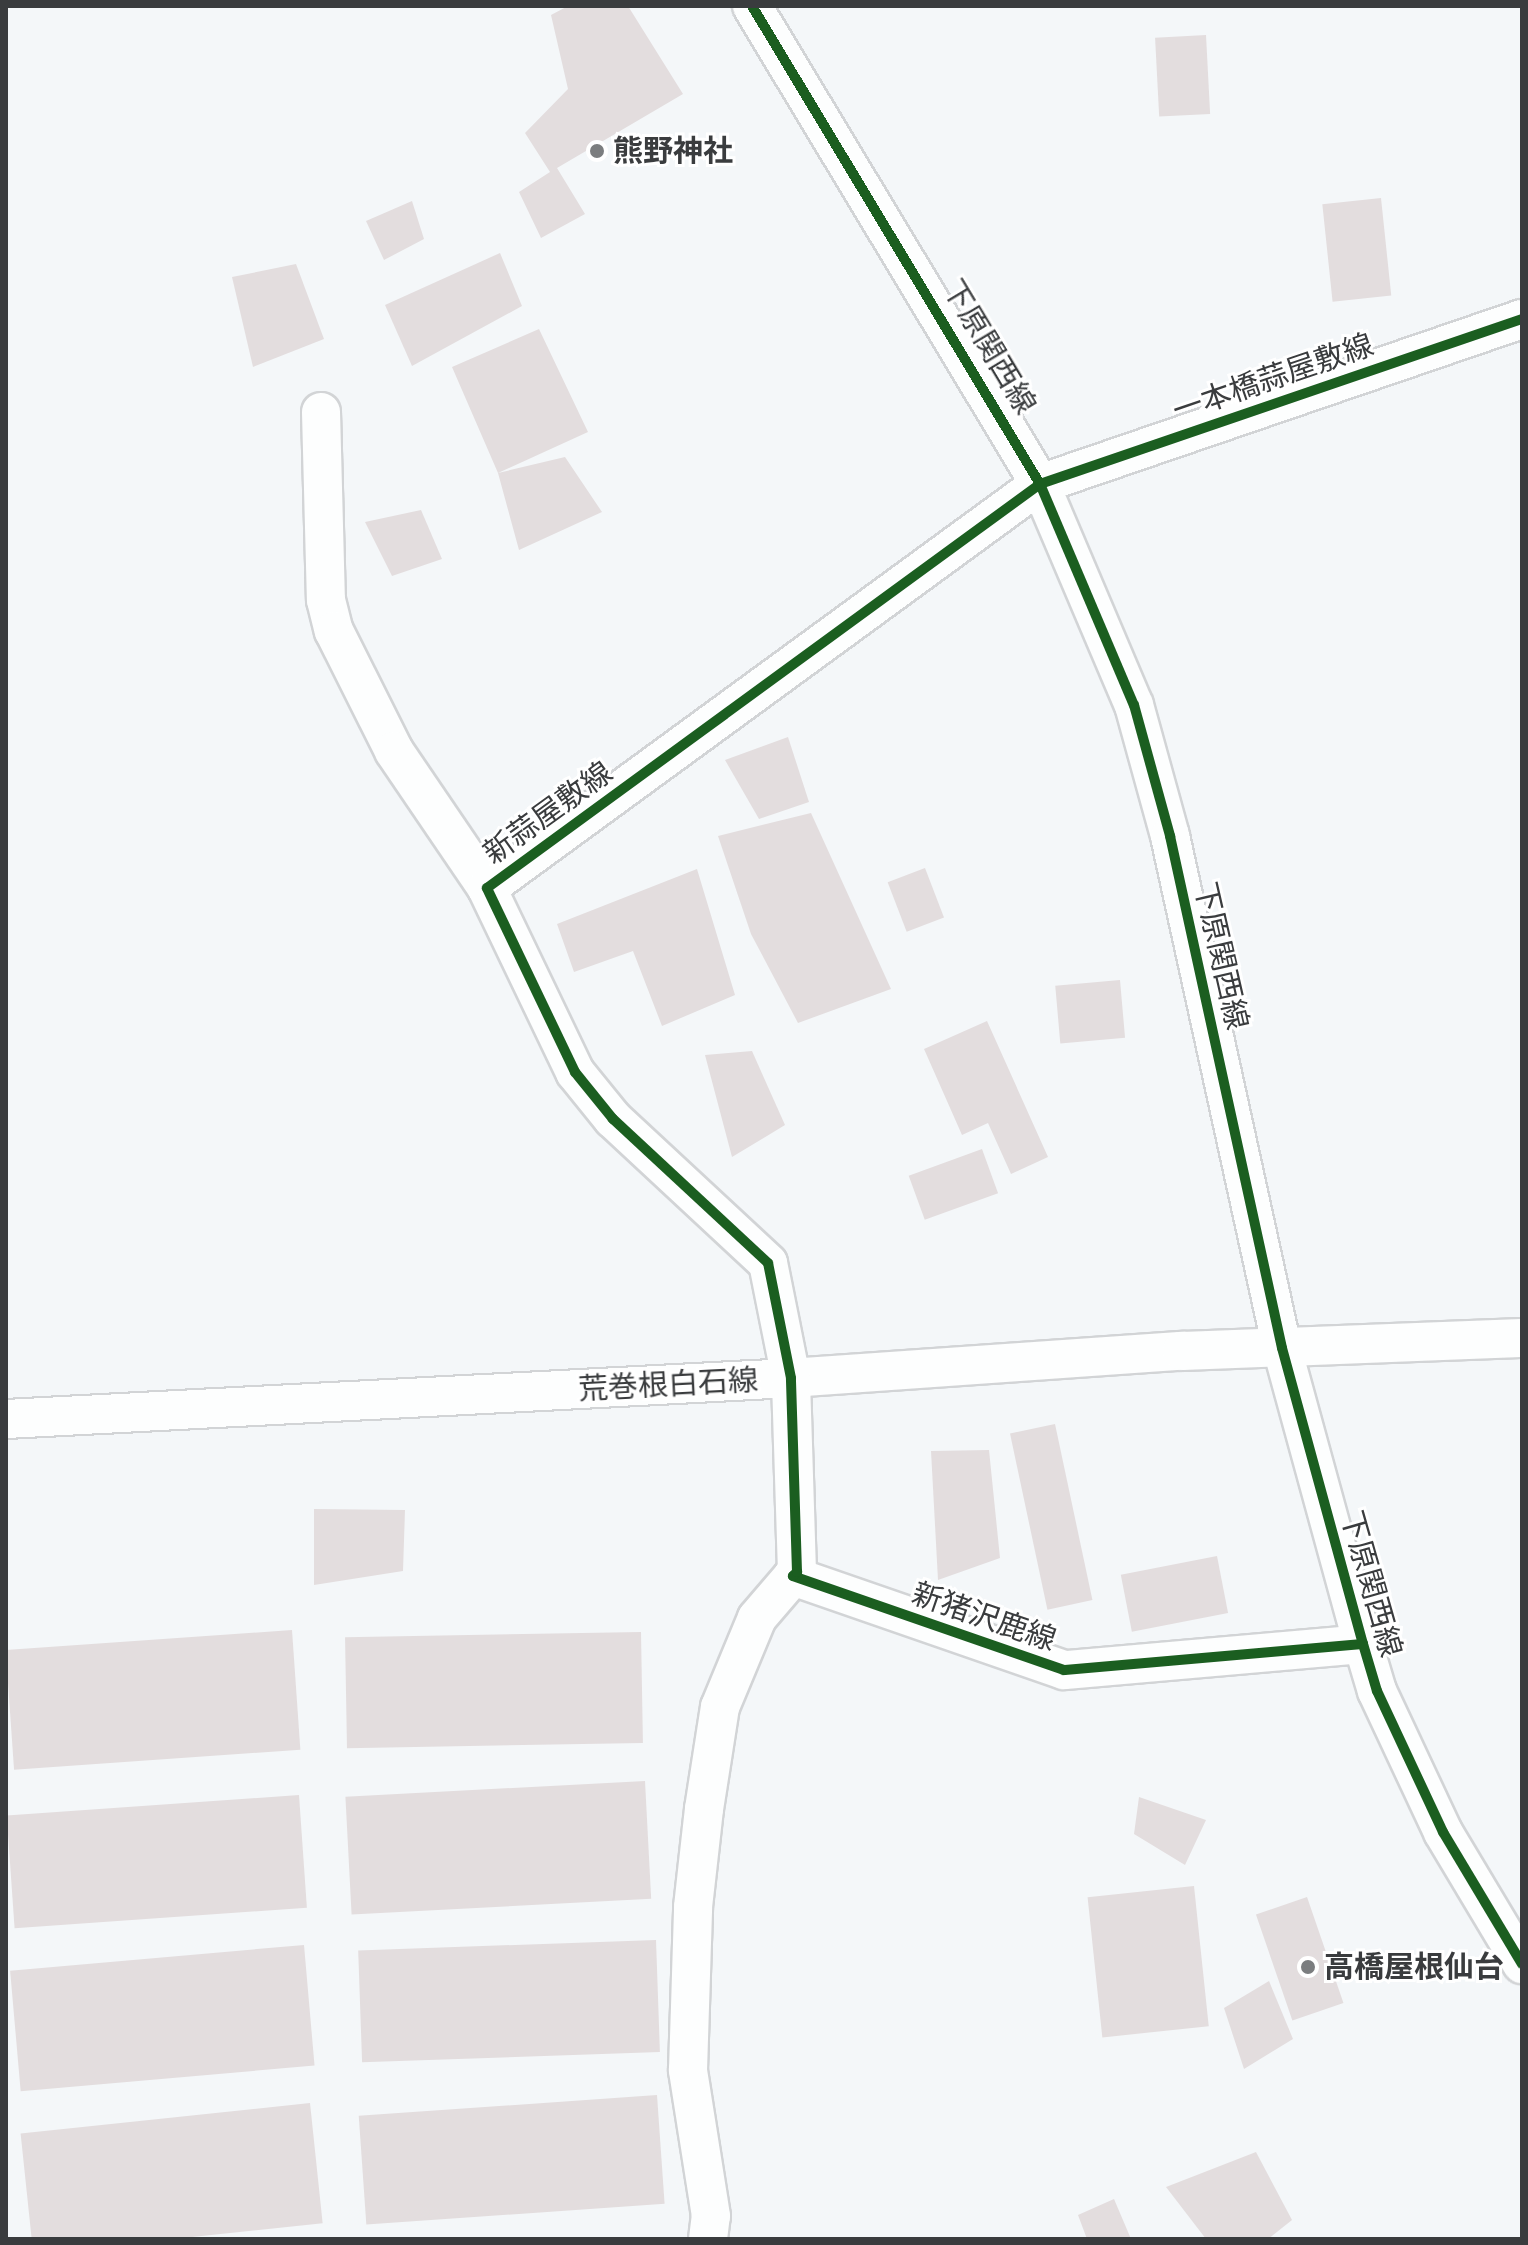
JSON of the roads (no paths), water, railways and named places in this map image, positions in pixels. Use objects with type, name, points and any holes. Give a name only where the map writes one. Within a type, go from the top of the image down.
[{"type":"street","name":"下原関西線","points":[[752,6],[1040,484],[1134,705],[1173,851],[1282,1348],[1377,1691],[1443,1832],[1522,1964]]},
{"type":"street","name":"一本橋蒜屋敷線","points":[[1040,484],[1522,319]]},
{"type":"street","points":[[321,412],[326,600],[334,631],[394,751],[487,888]]},
{"type":"street","name":"新蒜屋敷線","points":[[791,1378],[768,1263],[613,1119],[575,1072],[487,888],[1040,484]]},
{"type":"street","name":"荒巻根白石線","points":[[6,1419],[791,1378],[1282,1348],[1522,1338]]},
{"type":"street","points":[[708,2239],[711,2216],[688,2070],[693,1907],[720,1707],[757,1618],[797,1572],[791,1378]]},
{"type":"street","name":"新猪沢鹿線","points":[[793,1576],[1064,1670],[1363,1644]]},
{"type":"place","name":"熊野神社","points":[[597,151]]},
{"type":"place","name":"高橋屋根仙台","points":[[1308,1967]]}]
